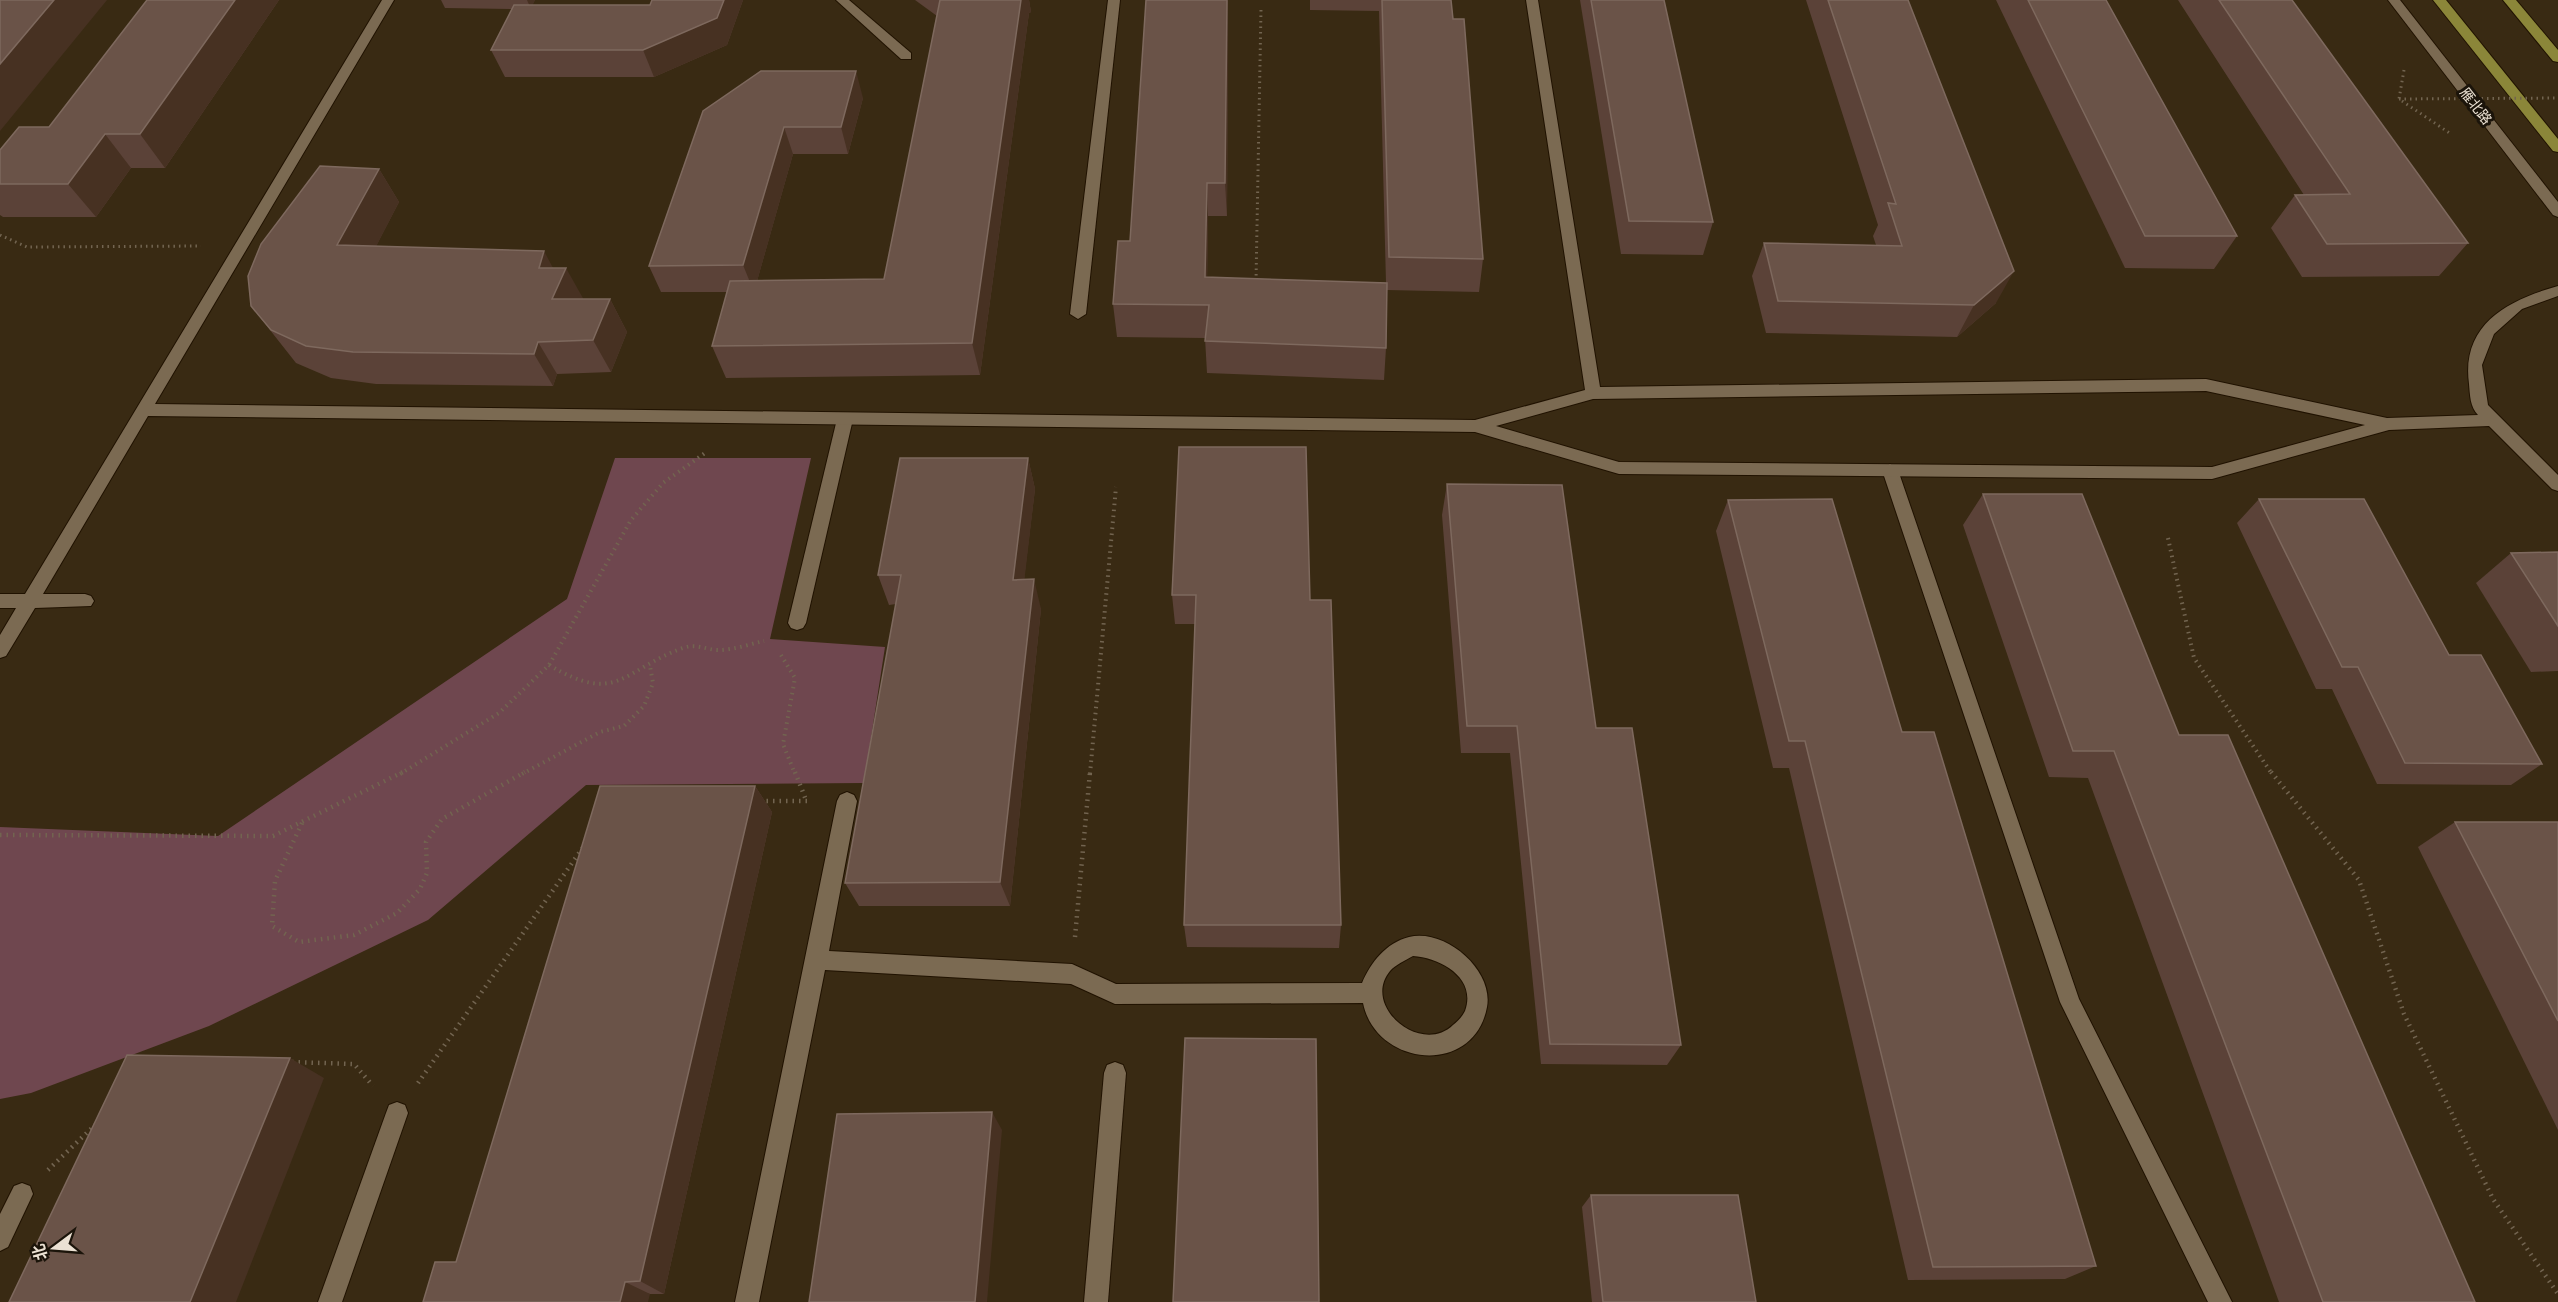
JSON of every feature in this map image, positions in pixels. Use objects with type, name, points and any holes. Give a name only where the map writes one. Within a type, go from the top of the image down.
[{"type":"main road","points":[[2439,0],[2558,148]]},
{"type":"main road","points":[[2509,0],[2558,58]]},
{"type":"street","points":[[0,651],[146,410],[240,246],[388,0]]},
{"type":"street","points":[[842,0],[906,56]]},
{"type":"street","points":[[1078,314],[1114,0]]},
{"type":"street","points":[[1532,0],[1593,393]]},
{"type":"street","name":"雁北路","points":[[2394,0],[2558,212]]},
{"type":"street","points":[[2558,291],[2517,305],[2487,331],[2474,365],[2480,407],[2558,485]]},
{"type":"street","points":[[1475,426],[1593,393],[2206,384],[2387,424]]},
{"type":"street","points":[[146,410],[1475,426],[1619,468],[2212,473],[2387,424],[2492,420]]},
{"type":"street","points":[[797,623],[845,419]]},
{"type":"street","points":[[1890,470],[2070,1002],[2220,1302]]},
{"type":"street","points":[[0,601],[85,601]]},
{"type":"street","points":[[747,1302],[847,801]]},
{"type":"street","points":[[1411,946],[1428,946],[1445,951],[1470,975],[1475,991],[1475,1008],[1470,1023],[1460,1035],[1445,1044],[1429,1047],[1411,1044],[1389,1031],[1374,1010],[1372,993],[1374,977],[1383,963],[1395,952],[1411,946]]},
{"type":"street","points":[[817,960],[1072,974],[1115,994],[1372,993]]},
{"type":"street","points":[[1096,1302],[1115,1073]]},
{"type":"street","points":[[330,1302],[397,1113]]},
{"type":"street","points":[[0,1239],[22,1194]]},
{"type":"path","points":[[1256,285],[1260,9]]},
{"type":"path","points":[[2399,99],[2558,98]]},
{"type":"path","points":[[0,235],[27,247],[240,246]]},
{"type":"path","points":[[0,835],[273,836],[426,760],[500,713],[549,664],[631,520],[663,483],[705,453]]},
{"type":"path","points":[[1072,974],[1116,487]]},
{"type":"path","points":[[2168,538],[2194,658],[2268,769],[2359,880],[2404,1014],[2493,1199],[2558,1294]]},
{"type":"path","points":[[549,664],[569,677],[597,686],[618,681],[683,648],[697,645],[718,650],[770,639]]},
{"type":"path","points":[[776,649],[795,678],[783,744],[807,801]]},
{"type":"path","points":[[302,822],[275,881],[272,926],[298,942],[354,935],[397,913],[420,888],[427,873],[426,842],[442,819],[573,745],[600,732],[624,726],[644,706],[653,683],[650,666]]},
{"type":"path","points":[[750,801],[847,801]]},
{"type":"path","points":[[283,1062],[354,1064],[397,1113],[587,841]]},
{"type":"path","points":[[22,1194],[97,1123]]},
{"type":"shaded area","points":[[615,458],[811,458],[770,639],[885,647],[864,783],[586,785],[428,920],[209,1026],[31,1093],[0,1099],[0,827],[218,836],[567,599]]},
{"type":"building","points":[[0,0],[54,0],[0,64]]},
{"type":"building","points":[[147,0],[235,0],[140,134],[105,134],[68,184],[0,184],[0,150],[19,127],[49,127]]},
{"type":"building","points":[[652,0],[724,0],[717,18],[643,50],[491,50],[514,5],[650,5]]},
{"type":"building","points":[[940,0],[1021,0],[972,343],[712,346],[730,281],[884,279]]},
{"type":"building","points":[[1146,0],[1227,0],[1225,183],[1207,183],[1205,277],[1387,283],[1386,348],[1205,341],[1209,305],[1113,304],[1118,241],[1130,241]]},
{"type":"building","points":[[1382,0],[1451,0],[1453,19],[1464,19],[1483,259],[1389,257]]},
{"type":"building","points":[[1591,0],[1664,0],[1713,222],[1629,221]]},
{"type":"building","points":[[1828,0],[1908,0],[2014,271],[1974,305],[1778,301],[1764,243],[1902,246],[1888,203],[1896,204]]},
{"type":"building","points":[[2028,0],[2106,0],[2237,236],[2145,236]]},
{"type":"building","points":[[2219,0],[2292,0],[2468,243],[2327,244],[2295,195],[2350,194]]},
{"type":"building","points":[[761,71],[856,71],[841,127],[784,127],[743,265],[649,266],[703,111]]},
{"type":"building","points":[[320,166],[379,169],[337,245],[544,251],[539,268],[566,268],[552,299],[610,299],[593,340],[538,342],[534,354],[353,352],[306,346],[271,330],[251,306],[248,276],[261,244]]},
{"type":"building","points":[[1179,447],[1306,447],[1310,600],[1331,600],[1341,925],[1184,925],[1196,595],[1172,595]]},
{"type":"building","points":[[900,458],[1028,458],[1013,580],[1034,579],[1000,882],[845,883],[901,575],[878,575]]},
{"type":"building","points":[[1447,484],[1562,485],[1596,728],[1632,728],[1681,1045],[1550,1044],[1517,726],[1467,726]]},
{"type":"building","points":[[1983,494],[2082,494],[2179,735],[2228,735],[2475,1302],[2323,1302],[2114,751],[2073,751]]},
{"type":"building","points":[[1832,499],[1902,732],[1934,732],[2096,1266],[1933,1267],[1805,741],[1789,741],[1728,500]]},
{"type":"building","points":[[2259,499],[2364,499],[2449,655],[2481,655],[2542,764],[2405,763],[2358,667],[2342,667]]},
{"type":"building","points":[[2558,552],[2558,626],[2511,553]]},
{"type":"building","points":[[600,786],[755,786],[640,1281],[625,1282],[620,1302],[423,1302],[435,1262],[456,1262]]},
{"type":"building","points":[[2455,822],[2558,822],[2558,1021]]},
{"type":"building","points":[[1185,1038],[1316,1039],[1319,1302],[1173,1302]]},
{"type":"building","points":[[127,1055],[290,1058],[190,1302],[9,1302]]},
{"type":"building","points":[[992,1112],[975,1302],[809,1302],[837,1114]]},
{"type":"building","points":[[1591,1195],[1738,1195],[1756,1302],[1603,1302]]}]
